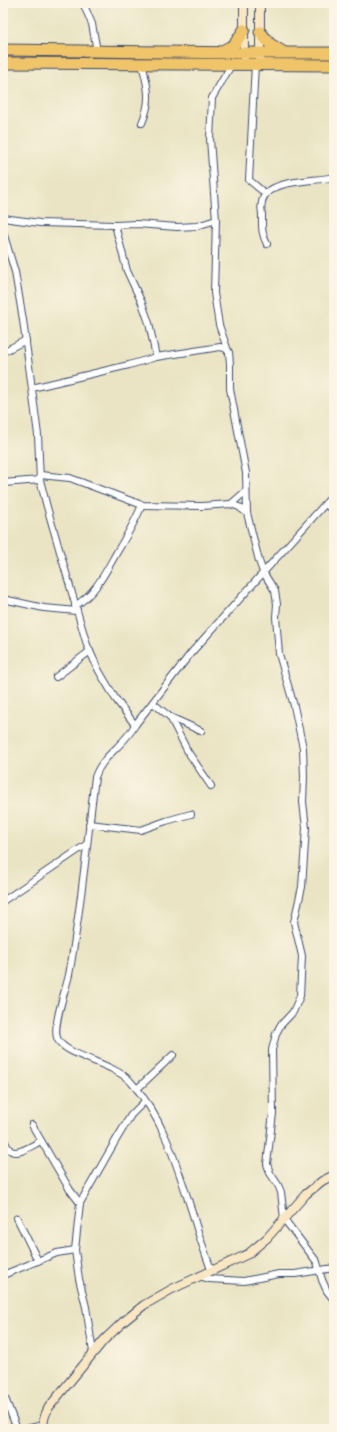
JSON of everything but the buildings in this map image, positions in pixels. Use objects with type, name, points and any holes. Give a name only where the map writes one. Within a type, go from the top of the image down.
[{"type":"highway","points":[[219,53],[234,45],[244,30]]},
{"type":"highway","points":[[260,32],[270,44],[284,52]]},
{"type":"highway","points":[[3,50],[219,53],[251,61]]},
{"type":"highway","points":[[251,61],[260,52],[334,53]]},
{"type":"highway","points":[[3,63],[232,64],[251,61],[334,64]]},
{"type":"street","points":[[84,3],[92,24],[97,51]]},
{"type":"street","points":[[244,3],[244,30],[251,61],[249,180],[266,194]]},
{"type":"street","points":[[251,61],[260,52],[260,3]]},
{"type":"street","points":[[142,64],[147,84],[149,102],[147,113],[142,123]]},
{"type":"street","points":[[232,64],[212,98],[210,139],[216,220],[214,293],[218,325],[229,352],[230,389],[246,473],[247,513],[259,561],[263,572],[275,591],[279,654],[294,706],[303,748],[303,802],[306,828],[302,887],[294,922],[302,956],[300,996],[293,1012],[280,1026],[276,1034],[272,1050],[273,1113],[267,1164],[270,1173],[278,1184],[281,1192],[284,1219],[317,1262],[324,1286],[334,1300]]},
{"type":"street","points":[[267,244],[263,235],[261,209],[262,200],[266,194],[279,185],[334,176]]},
{"type":"street","points":[[3,218],[40,223],[115,225],[137,224],[177,227],[197,226],[216,220]]},
{"type":"street","points":[[115,225],[127,271],[142,303],[149,323],[156,357]]},
{"type":"street","points":[[3,232],[15,272],[26,340],[38,435],[40,477],[47,507],[90,651],[99,671],[115,698],[136,725]]},
{"type":"street","points":[[3,352],[26,340]]},
{"type":"street","points":[[32,388],[129,365],[156,357],[220,347],[225,348],[229,352]]},
{"type":"street","points":[[3,483],[40,477],[70,478],[142,505],[202,506],[231,504],[239,507],[247,513]]},
{"type":"street","points":[[231,504],[246,491]]},
{"type":"street","points":[[211,1270],[182,1179],[167,1141],[154,1114],[130,1081],[114,1069],[64,1047],[58,1040],[56,1032],[69,977],[83,881],[95,777],[103,760],[131,733],[190,653],[334,494]]},
{"type":"street","points":[[325,504],[334,511]]},
{"type":"street","points":[[3,599],[44,608],[76,608],[98,585],[134,525],[142,505]]},
{"type":"street","points":[[56,677],[90,651]]},
{"type":"street","points":[[153,703],[170,717],[201,731]]},
{"type":"street","points":[[170,717],[188,752],[211,786]]},
{"type":"street","points":[[89,824],[141,830],[191,814]]},
{"type":"street","points":[[3,901],[87,844]]},
{"type":"street","points":[[137,1089],[173,1055]]},
{"type":"street","points":[[93,1352],[75,1250],[80,1203],[131,1115],[145,1101]]},
{"type":"street","points":[[32,1126],[70,1190],[80,1203]]},
{"type":"street","points":[[3,1138],[10,1150],[14,1152],[18,1152],[41,1141]]},
{"type":"street","points":[[26,1429],[43,1427],[44,1416],[49,1407],[93,1352],[123,1322],[144,1304],[211,1270],[248,1254],[267,1238],[306,1194],[322,1181],[334,1175]]},
{"type":"street","points":[[17,1218],[38,1261]]},
{"type":"street","points":[[3,1275],[57,1253],[75,1250]]},
{"type":"street","points":[[199,1276],[209,1279],[244,1281],[279,1274],[296,1274],[334,1268]]},
{"type":"street","points":[[3,1393],[17,1429]]}]
